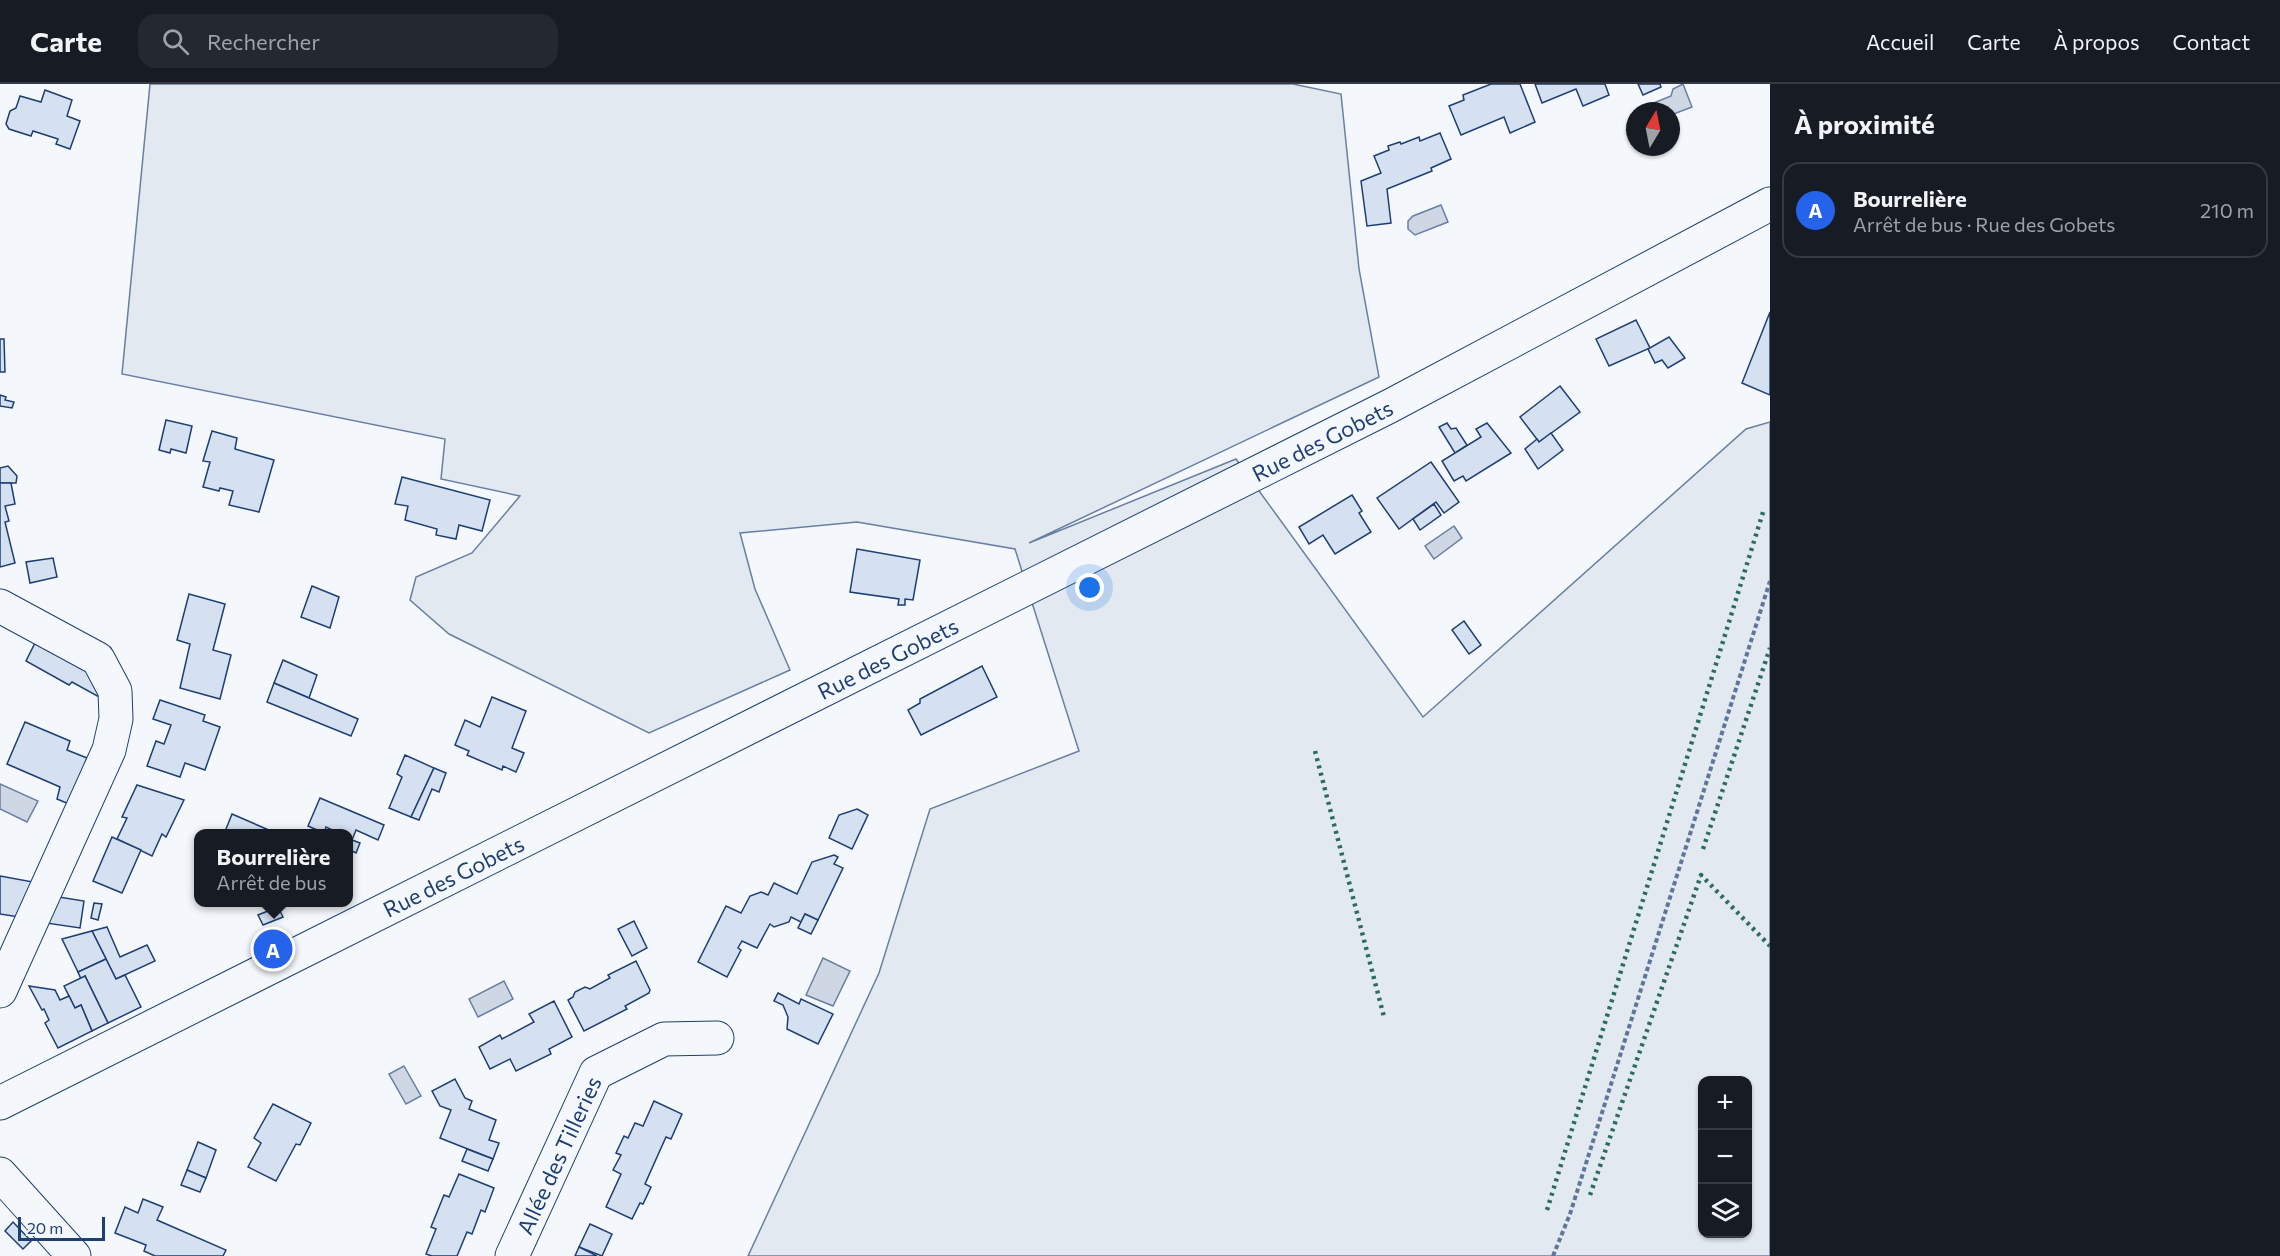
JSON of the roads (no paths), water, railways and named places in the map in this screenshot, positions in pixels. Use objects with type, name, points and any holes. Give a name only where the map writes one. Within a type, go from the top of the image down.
[{"type":"main road","name":"Rue des Gobets","points":[[0,1103],[1390,406],[1770,204]]},
{"type":"main road","points":[[0,606],[98,659],[115,691],[116,719],[109,750],[0,991]]},
{"type":"main road","name":"Allée des Tilleries","points":[[512,1256],[596,1073],[664,1039],[717,1038]]},
{"type":"main road","points":[[0,1174],[74,1256]]},
{"type":"place","name":"Bourrelière","points":[[273,949]]}]
